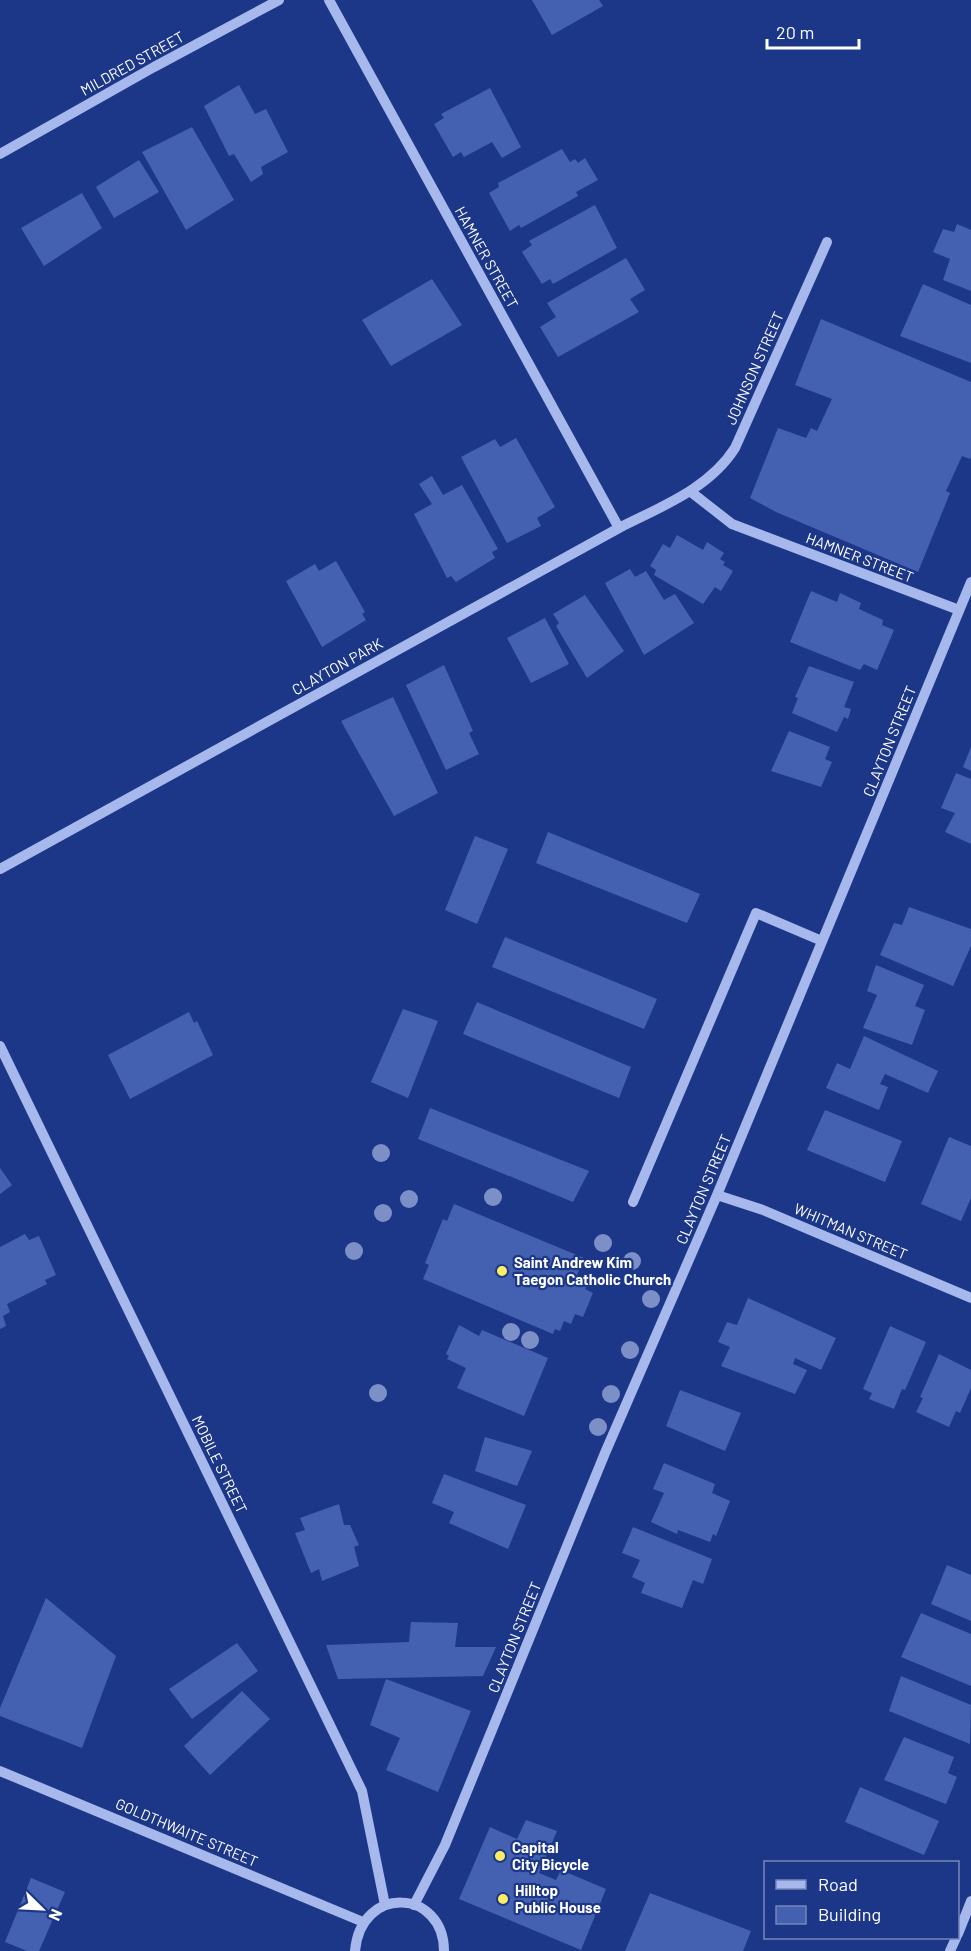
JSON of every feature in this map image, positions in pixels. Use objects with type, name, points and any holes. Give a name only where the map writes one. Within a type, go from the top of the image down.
[{"type":"street","name":"MILDRED STREET","points":[[0,154],[279,0]]},
{"type":"street","name":"HAMNER STREET","points":[[329,0],[619,528]]},
{"type":"street","name":"JOHNSON STREET","points":[[691,492],[730,457],[735,448],[827,242]]},
{"type":"street","name":"HAMNER STREET","points":[[691,492],[732,524],[959,610]]},
{"type":"street","name":"CLAYTON PARK","points":[[0,869],[619,528],[691,492]]},
{"type":"street","name":"CLAYTON STREET","points":[[414,1905],[445,1845],[605,1453],[717,1195],[971,582]]},
{"type":"street","points":[[633,1202],[756,913],[822,941]]},
{"type":"street","name":"MOBILE STREET","points":[[0,1046],[362,1791],[385,1905]]},
{"type":"street","name":"WHITMAN STREET","points":[[717,1195],[763,1210],[971,1298]]},
{"type":"street","name":"GOLDTHWAITE STREET","points":[[0,1771],[363,1922]]},
{"type":"street","points":[[959,1931],[971,1901]]},
{"type":"street","points":[[355,1951],[357,1936],[363,1922],[373,1911],[399,1902],[414,1905],[427,1912],[436,1922],[445,1950]]},
{"type":"building","points":[[532,0],[599,0],[603,6],[552,35]]},
{"type":"building","points":[[239,85],[255,114],[266,109],[288,152],[261,167],[263,174],[251,182],[234,154],[229,156],[204,106]]},
{"type":"building","points":[[490,88],[521,147],[502,158],[492,142],[464,157],[461,152],[453,157],[434,124],[444,118],[441,114]]},
{"type":"building","points":[[192,127],[234,200],[186,230],[142,152]]},
{"type":"building","points":[[562,149],[570,162],[575,159],[578,163],[585,158],[598,180],[576,192],[578,196],[521,228],[519,225],[510,231],[489,193],[499,187],[498,183]]},
{"type":"building","points":[[139,160],[159,192],[114,218],[96,187]]},
{"type":"building","points":[[82,193],[102,228],[44,266],[21,228]]},
{"type":"building","points":[[595,205],[617,248],[553,284],[550,279],[542,284],[522,252],[532,245],[529,241]]},
{"type":"building","points":[[957,224],[971,230],[971,291],[943,280],[950,259],[933,252],[943,229],[954,232]]},
{"type":"building","points":[[626,258],[645,290],[630,299],[639,312],[558,357],[540,327],[556,317],[547,303]]},
{"type":"building","points":[[432,279],[462,325],[391,366],[362,320]]},
{"type":"building","points":[[923,284],[971,305],[971,363],[900,336]]},
{"type":"building","points":[[821,319],[971,382],[971,457],[970,459],[962,456],[946,491],[950,493],[918,572],[776,512],[750,498],[778,428],[806,438],[811,428],[817,431],[832,399],[795,385]]},
{"type":"building","points":[[516,438],[555,507],[537,518],[541,526],[507,543],[461,457],[495,439],[500,447]]},
{"type":"building","points":[[432,476],[443,495],[462,485],[498,549],[492,552],[495,558],[456,582],[451,576],[447,578],[414,514],[432,504],[419,484]]},
{"type":"building","points":[[677,535],[703,550],[707,542],[724,553],[720,559],[725,562],[723,565],[733,571],[721,591],[715,587],[703,604],[654,575],[656,570],[650,566],[663,544],[670,548]]},
{"type":"building","points":[[336,561],[365,612],[362,614],[366,620],[322,647],[286,581],[315,564],[319,571]]},
{"type":"building","points":[[630,569],[635,577],[646,571],[664,600],[675,594],[694,623],[644,655],[605,583]]},
{"type":"building","points":[[811,591],[837,602],[840,593],[861,603],[859,609],[883,620],[882,625],[894,630],[877,670],[864,664],[860,670],[790,642]]},
{"type":"building","points":[[585,595],[624,651],[587,678],[556,626],[559,623],[553,614]]},
{"type":"building","points":[[545,618],[569,664],[531,683],[507,638]]},
{"type":"building","points":[[444,665],[473,731],[469,733],[479,754],[446,770],[406,685]]},
{"type":"building","points":[[809,666],[854,682],[844,707],[851,709],[848,719],[844,717],[837,732],[792,713],[798,698],[795,697]]},
{"type":"building","points":[[393,697],[438,793],[394,816],[341,721]]},
{"type":"building","points":[[789,731],[830,747],[825,759],[832,762],[821,787],[771,771]]},
{"type":"building","points":[[971,747],[971,771],[963,767]]},
{"type":"building","points":[[956,773],[971,779],[971,844],[945,832],[955,813],[941,808]]},
{"type":"building","points":[[548,832],[700,894],[687,923],[536,863]]},
{"type":"building","points":[[475,836],[508,849],[477,924],[445,910]]},
{"type":"building","points":[[909,907],[971,929],[971,946],[953,986],[880,955],[894,923],[902,925]]},
{"type":"building","points":[[505,937],[657,999],[644,1029],[492,967]]},
{"type":"building","points":[[876,965],[924,985],[915,1006],[925,1010],[912,1045],[863,1028],[877,995],[867,991]]},
{"type":"building","points":[[477,1002],[631,1067],[619,1098],[463,1034]]},
{"type":"building","points":[[403,1009],[438,1021],[408,1098],[371,1082]]},
{"type":"building","points":[[189,1012],[194,1023],[197,1021],[213,1055],[130,1099],[108,1055]]},
{"type":"building","points":[[864,1036],[938,1071],[928,1093],[885,1074],[880,1084],[888,1087],[879,1110],[826,1088],[837,1063],[850,1069]]},
{"type":"building","points":[[430,1108],[589,1171],[573,1202],[418,1139]]},
{"type":"building","points":[[825,1110],[902,1141],[885,1182],[807,1150]]},
{"type":"building","points":[[949,1137],[971,1146],[971,1198],[961,1221],[921,1204]]},
{"type":"building","points":[[0,1168],[12,1185],[0,1194]]},
{"type":"building","name":"Saint Andrew Kim Taegon Catholic Church","points":[[454,1204],[584,1258],[577,1275],[589,1280],[585,1289],[593,1293],[583,1317],[575,1314],[571,1324],[564,1321],[560,1331],[555,1329],[553,1334],[423,1279],[429,1265],[425,1263],[443,1219],[447,1221]]},
{"type":"building","points":[[25,1234],[29,1240],[39,1236],[56,1275],[45,1280],[47,1284],[7,1304],[10,1312],[3,1316],[6,1326],[0,1329],[0,1247]]},
{"type":"building","points":[[748,1298],[836,1338],[821,1370],[795,1358],[793,1364],[807,1370],[795,1394],[721,1366],[730,1347],[718,1342],[727,1322],[737,1325]]},
{"type":"building","points":[[459,1325],[479,1336],[482,1330],[548,1358],[524,1416],[457,1388],[466,1368],[447,1359],[449,1356],[446,1354]]},
{"type":"building","points":[[890,1326],[926,1342],[894,1409],[869,1399],[872,1393],[863,1389]]},
{"type":"building","points":[[939,1354],[971,1370],[971,1388],[960,1413],[956,1411],[949,1427],[916,1412],[923,1398],[920,1397]]},
{"type":"building","points":[[680,1390],[741,1413],[725,1451],[666,1426]]},
{"type":"building","points":[[485,1437],[532,1451],[517,1486],[475,1471]]},
{"type":"building","points":[[664,1463],[715,1484],[712,1493],[730,1501],[716,1536],[713,1534],[710,1542],[678,1530],[677,1534],[651,1522],[664,1493],[653,1489]]},
{"type":"building","points":[[444,1474],[526,1505],[508,1549],[449,1523],[454,1512],[432,1503]]},
{"type":"building","points":[[339,1504],[344,1525],[350,1525],[359,1545],[354,1547],[359,1566],[322,1581],[319,1569],[311,1573],[295,1533],[305,1530],[300,1518]]},
{"type":"building","points":[[633,1527],[712,1559],[703,1584],[693,1580],[682,1608],[641,1593],[645,1583],[632,1577],[640,1560],[622,1553]]},
{"type":"building","points":[[947,1565],[971,1575],[971,1621],[931,1604]]},
{"type":"building","points":[[46,1598],[116,1656],[82,1748],[0,1716],[0,1708]]},
{"type":"building","points":[[921,1613],[971,1634],[971,1686],[901,1657]]},
{"type":"building","points":[[411,1622],[458,1623],[455,1647],[496,1647],[483,1676],[338,1679],[326,1645],[409,1642]]},
{"type":"building","points":[[237,1643],[258,1671],[192,1719],[169,1689]]},
{"type":"building","points":[[901,1676],[971,1705],[970,1744],[889,1711]]},
{"type":"building","points":[[386,1679],[471,1711],[438,1792],[386,1770],[400,1738],[370,1725]]},
{"type":"building","points":[[242,1691],[270,1719],[210,1775],[184,1746]]},
{"type":"building","points":[[904,1737],[954,1757],[948,1773],[957,1777],[946,1804],[884,1780]]},
{"type":"building","points":[[860,1787],[939,1821],[924,1855],[845,1822]]},
{"type":"building","points":[[526,1820],[557,1831],[539,1873],[556,1880],[561,1870],[606,1889],[581,1950],[459,1899],[490,1827],[517,1839]]},
{"type":"building","points":[[31,1878],[65,1892],[39,1951],[27,1951],[5,1942]]},
{"type":"building","points":[[650,1893],[751,1931],[743,1951],[625,1951]]},
{"type":"place","name":"Saint Andrew Kim Taegon Catholic Church","points":[[502,1271]]},
{"type":"place","name":"Capital City Bicycle","points":[[500,1856]]},
{"type":"place","name":"Hilltop Public House","points":[[503,1899]]}]
